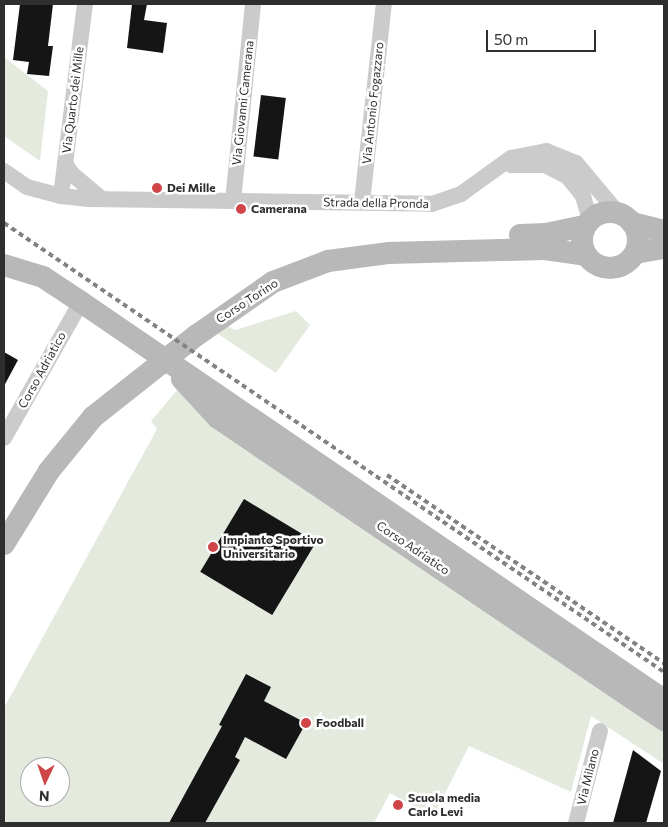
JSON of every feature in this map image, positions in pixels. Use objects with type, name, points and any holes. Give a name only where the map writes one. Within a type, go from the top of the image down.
[{"type":"street","name":"Via Quarto dei Mille","points":[[61,196],[86,4]]},
{"type":"street","name":"Via Giovanni Camerana","points":[[233,201],[254,4]]},
{"type":"street","name":"Via Antonio Fogazzaro","points":[[362,202],[384,4]]},
{"type":"street","name":"Strada della Pronda","points":[[4,171],[27,187],[61,196],[102,199],[446,201],[501,167],[511,158],[524,153],[546,152],[561,155],[582,169],[625,218]]},
{"type":"street","points":[[65,163],[72,174],[102,199]]},
{"type":"street","name":"Strada della Pronda","points":[[501,167],[530,163],[557,168],[580,191],[587,223]]},
{"type":"street","name":"Corso Torino","points":[[4,522],[65,432],[273,269],[329,250],[391,242],[546,234],[587,223],[598,214],[625,218],[664,231]]},
{"type":"street","points":[[625,218],[638,241],[635,253]]},
{"type":"street","points":[[586,255],[581,240],[587,223]]},
{"type":"street","name":"Corso Torino","points":[[234,301],[291,274],[348,258],[410,252],[545,249],[586,255],[593,263],[612,268],[623,265],[635,253],[664,248]]},
{"type":"street","name":"Corso Adriatico","points":[[4,265],[43,277],[172,366],[215,391],[664,720]]},
{"type":"street","name":"Corso Adriatico","points":[[4,438],[81,302]]},
{"type":"street","name":"Corso Torino","points":[[4,544],[67,446],[124,385]]},
{"type":"street","name":"Corso Adriatico","points":[[440,555],[664,700]]},
{"type":"street","name":"Via Milano","points":[[576,823],[600,731]]},
{"type":"shaded area","points":[[4,57],[48,91],[40,161],[4,136]]},
{"type":"shaded area","points":[[296,311],[310,325],[276,373],[218,334],[228,326],[235,330]]},
{"type":"shaded area","name":"Impianto Sportivo Universitario","points":[[179,388],[664,729],[664,764],[591,716],[571,792],[469,746],[433,817],[390,793],[374,823],[4,823],[4,708],[157,429],[151,421]]},
{"type":"building","points":[[20,4],[53,4],[48,46],[53,46],[49,76],[27,74],[29,62],[13,60]]},
{"type":"building","points":[[132,4],[147,4],[144,20],[167,23],[163,53],[127,48]]},
{"type":"building","points":[[261,95],[286,98],[278,160],[253,157]]},
{"type":"building","points":[[4,352],[18,360],[4,386]]},
{"type":"building","points":[[244,499],[316,542],[272,615],[200,572]]},
{"type":"building","points":[[246,674],[271,687],[264,701],[306,723],[286,759],[245,737],[235,757],[240,760],[205,823],[169,823],[222,726],[219,725]]},
{"type":"building","points":[[633,750],[661,771],[646,823],[613,823]]},
{"type":"railway","points":[[4,223],[664,672]]},
{"type":"railway","points":[[387,475],[664,663]]},
{"type":"place","name":"Dei Mille","points":[[157,188]]},
{"type":"place","name":"Camerana","points":[[241,209]]},
{"type":"place","name":"Impianto Sportivo Universitario","points":[[213,547]]},
{"type":"place","name":"Foodball","points":[[306,723]]},
{"type":"place","name":"Scuola media Carlo Levi","points":[[398,805]]}]
